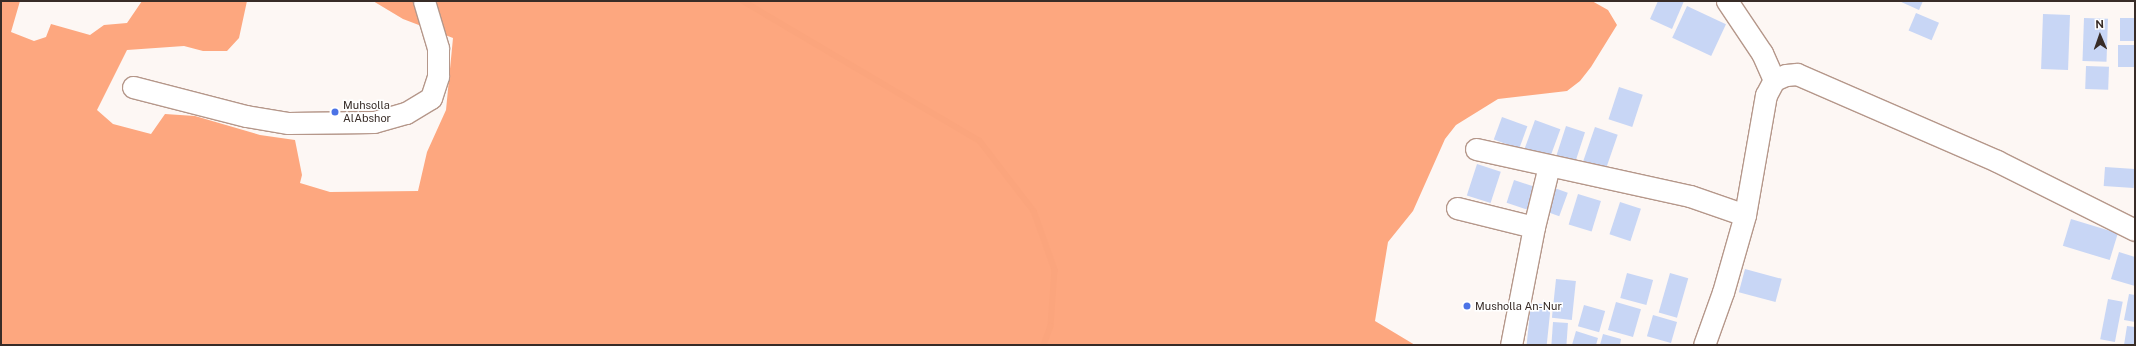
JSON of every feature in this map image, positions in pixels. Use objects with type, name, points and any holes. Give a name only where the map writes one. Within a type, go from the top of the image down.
[{"type":"street","points":[[133,87],[246,116],[288,123],[374,122],[406,113],[431,98],[438,76],[438,48],[424,1]]},
{"type":"street","points":[[1728,1],[1762,53],[1774,80]]},
{"type":"street","points":[[1704,345],[1723,292],[1745,215],[1766,95],[1774,80],[1786,75],[1797,74],[1997,161],[2135,230]]},
{"type":"street","points":[[1476,149],[1690,196],[1745,215]]},
{"type":"street","points":[[1511,345],[1534,227],[1548,166]]},
{"type":"street","points":[[1457,208],[1534,227]]},
{"type":"shaded area","points":[[1,1],[20,1],[11,32],[34,41],[46,37],[51,24],[90,35],[104,25],[127,23],[142,1],[247,1],[239,38],[227,51],[203,51],[184,46],[127,50],[97,110],[113,124],[151,134],[165,114],[195,116],[260,135],[295,140],[302,175],[300,183],[330,192],[418,191],[427,152],[446,110],[453,38],[403,19],[373,1],[1592,1],[1608,10],[1617,25],[1591,67],[1580,81],[1567,91],[1498,99],[1456,125],[1445,139],[1413,211],[1388,242],[1375,321],[1415,345],[1,345]]},
{"type":"building","points":[[1658,1],[1684,1],[1672,29],[1650,19]]},
{"type":"building","points":[[1899,1],[1923,1],[1919,10]]},
{"type":"building","points":[[1687,6],[1726,24],[1711,56],[1672,38]]},
{"type":"building","points":[[1916,13],[1939,23],[1932,40],[1909,30]]},
{"type":"building","points":[[2043,14],[2070,15],[2068,70],[2041,69]]},
{"type":"building","points":[[2084,18],[2108,19],[2106,62],[2082,61]]},
{"type":"building","points":[[2120,18],[2135,18],[2135,41],[2120,41]]},
{"type":"building","points":[[2118,45],[2135,45],[2135,67],[2118,67]]},
{"type":"building","points":[[2086,66],[2109,67],[2108,90],[2085,89]]},
{"type":"building","points":[[1619,87],[1643,95],[1632,127],[1608,119]]},
{"type":"building","points":[[1502,117],[1527,126],[1519,149],[1494,140]]},
{"type":"building","points":[[1535,120],[1560,129],[1550,158],[1524,149]]},
{"type":"building","points":[[1566,126],[1585,132],[1575,163],[1556,156]]},
{"type":"building","points":[[1595,127],[1618,135],[1606,169],[1583,161]]},
{"type":"building","points":[[1477,164],[1501,172],[1491,203],[1467,195]]},
{"type":"building","points":[[2105,167],[2135,169],[2134,188],[2104,186]]},
{"type":"building","points":[[1514,180],[1541,189],[1533,211],[1507,203]]},
{"type":"building","points":[[1549,186],[1568,193],[1559,216],[1540,209]]},
{"type":"building","points":[[1578,194],[1601,201],[1592,232],[1569,225]]},
{"type":"building","points":[[1620,202],[1641,209],[1630,241],[1609,234]]},
{"type":"building","points":[[2071,219],[2118,233],[2110,260],[2063,246]]},
{"type":"building","points":[[2119,252],[2135,257],[2135,286],[2111,279]]},
{"type":"building","points":[[1745,269],[1782,279],[1775,302],[1739,292]]},
{"type":"building","points":[[1627,273],[1653,280],[1646,305],[1620,298]]},
{"type":"building","points":[[1670,273],[1688,278],[1677,318],[1659,312]]},
{"type":"building","points":[[1556,279],[1576,281],[1572,320],[1552,318]]},
{"type":"building","points":[[2129,294],[2135,295],[2135,322],[2124,320]]},
{"type":"building","points":[[2108,299],[2123,302],[2115,342],[2100,339]]},
{"type":"building","points":[[1616,302],[1641,309],[1633,337],[1608,330]]},
{"type":"building","points":[[1531,303],[1551,305],[1547,345],[1527,345]]},
{"type":"building","points":[[1584,305],[1605,311],[1599,332],[1578,326]]},
{"type":"building","points":[[1653,315],[1677,322],[1671,343],[1647,336]]},
{"type":"building","points":[[1553,322],[1568,323],[1566,345],[1551,345]]},
{"type":"building","points":[[2127,326],[2135,327],[2135,345],[2124,345]]},
{"type":"building","points":[[1576,331],[1598,338],[1596,345],[1572,345]]},
{"type":"building","points":[[1603,334],[1621,339],[1620,345],[1600,345]]},
{"type":"waterway","points":[[743,1],[980,141],[1034,211],[1055,270],[1051,326],[1044,345]]},
{"type":"place","name":"Muhsolla AlAbshor","points":[[335,112]]},
{"type":"place","name":"Musholla An-Nur","points":[[1467,306]]}]
